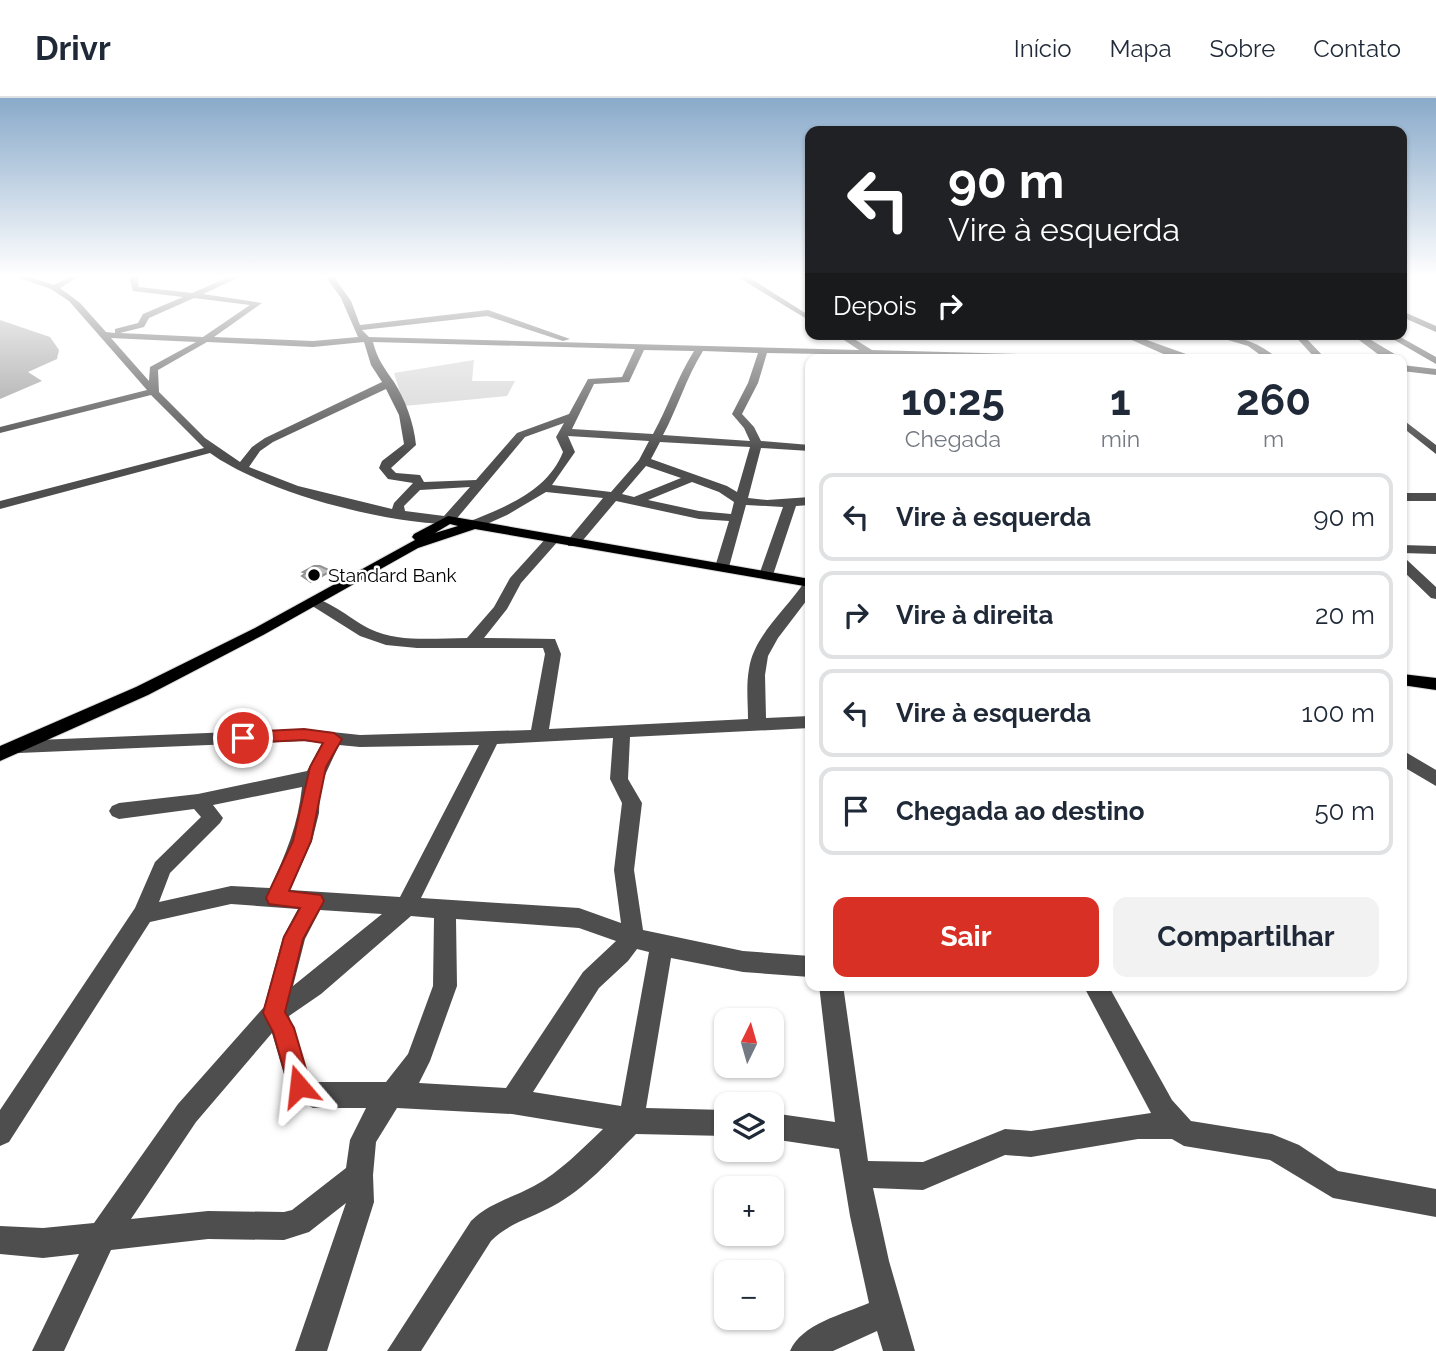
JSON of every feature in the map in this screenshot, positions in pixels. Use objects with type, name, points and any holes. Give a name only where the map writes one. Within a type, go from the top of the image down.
[{"type":"main road","points":[[413,545],[422,532],[445,520],[805,583]]},
{"type":"main road","points":[[0,754],[142,691],[313,602],[413,545],[473,524]]},
{"type":"main road","points":[[1407,681],[1436,684]]},
{"type":"street","points":[[107,335],[155,391],[212,449],[261,477],[309,493],[400,515],[445,520],[521,435],[573,416]]},
{"type":"street","points":[[111,335],[313,344],[368,340],[846,354]]},
{"type":"street","points":[[155,391],[153,369],[211,335]]},
{"type":"street","points":[[362,335],[368,340],[374,361],[389,382],[411,426],[411,443],[389,458],[385,468],[392,476],[416,478],[418,486]]},
{"type":"street","points":[[555,335],[586,346]]},
{"type":"street","points":[[846,340],[866,354]]},
{"type":"street","points":[[1137,340],[1171,354]]},
{"type":"street","points":[[1235,340],[1251,344],[1266,354]]},
{"type":"street","points":[[1303,340],[1316,354]]},
{"type":"street","points":[[1364,340],[1385,354]]},
{"type":"street","points":[[1398,341],[1416,342],[1436,349]]},
{"type":"street","points":[[1398,341],[1436,361]]},
{"type":"street","points":[[473,524],[516,507],[545,488],[567,457],[569,452],[562,442],[564,432],[591,381],[626,380],[640,349]]},
{"type":"street","points":[[573,543],[644,461],[670,412],[681,379],[699,350]]},
{"type":"street","points":[[722,567],[757,444],[749,427],[737,414],[753,383],[764,350]]},
{"type":"street","points":[[1407,362],[1436,372]]},
{"type":"street","points":[[1407,368],[1422,368]]},
{"type":"street","points":[[243,467],[256,449],[269,440],[372,393],[389,382]]},
{"type":"street","points":[[0,430],[155,391]]},
{"type":"street","points":[[1407,426],[1436,451]]},
{"type":"street","points":[[564,432],[805,448]]},
{"type":"street","points":[[0,505],[212,449]]},
{"type":"street","points":[[644,461],[692,478],[742,501],[805,502]]},
{"type":"street","points":[[635,501],[692,478]]},
{"type":"street","points":[[400,515],[398,506],[418,486],[480,483]]},
{"type":"street","points":[[545,488],[615,497],[667,510],[738,518]]},
{"type":"street","points":[[1407,497],[1436,498]]},
{"type":"street","points":[[766,575],[791,503]]},
{"type":"street","points":[[471,643],[500,609],[515,581],[553,539]]},
{"type":"street","points":[[1407,549],[1436,550]]},
{"type":"street","points":[[1407,567],[1432,588]]},
{"type":"street","points":[[757,723],[757,665],[771,638],[805,595]]},
{"type":"street","points":[[313,602],[365,633],[386,640],[471,643],[541,641],[552,647],[539,736]]},
{"type":"street","points":[[19,746],[304,735],[334,739],[491,738],[805,722]]},
{"type":"street","points":[[512,1101],[591,980],[620,954],[632,937],[632,915],[626,897],[624,870],[632,803],[619,779],[622,732]]},
{"type":"street","points":[[48,1351],[102,1237],[187,1113],[274,1013],[313,986],[405,908],[491,738]]},
{"type":"street","points":[[276,898],[302,841],[314,777],[334,739]]},
{"type":"street","points":[[1407,761],[1432,781]]},
{"type":"street","points":[[118,811],[198,801],[314,777]]},
{"type":"street","points":[[0,1133],[144,913],[162,868],[214,818],[198,801]]},
{"type":"street","points":[[144,913],[169,912],[232,895],[579,918],[603,923],[632,937],[744,963],[805,966]]},
{"type":"street","points":[[314,901],[294,937],[274,1013],[283,1028],[299,1086],[313,1096],[392,1095],[512,1101],[631,1121],[714,1123]]},
{"type":"street","points":[[311,1351],[360,1202],[359,1175],[363,1140],[380,1108],[418,1061],[445,986],[444,911]]},
{"type":"street","points":[[403,1351],[481,1231],[494,1218],[544,1196],[578,1172],[631,1121],[662,944]]},
{"type":"street","points":[[832,991],[850,1137],[886,1311],[899,1351]]},
{"type":"street","points":[[1099,991],[1175,1126],[1184,1133],[1272,1147],[1333,1184],[1436,1203]]},
{"type":"street","points":[[857,1174],[923,1176],[1005,1142],[1031,1144],[1138,1126],[1175,1126]]},
{"type":"street","points":[[784,1128],[850,1137]]},
{"type":"street","points":[[0,1240],[43,1243],[208,1225],[284,1226],[299,1222],[359,1175]]},
{"type":"street","points":[[806,1351],[820,1341],[886,1311]]},
{"type":"shaded area","points":[[0,335],[50,337],[59,350],[57,359],[28,372],[42,381],[0,399]]},
{"type":"shaded area","points":[[474,360],[472,381],[515,381],[507,396],[404,406],[394,373]]},
{"type":"building","name":"Standard Bank","points":[[314,566],[331,571],[311,582],[302,576],[306,573],[303,572]]},
{"type":"place","name":"Standard Bank","points":[[314,575]]},
{"type":"route","points":[[243,738],[304,735],[334,739],[323,756],[311,786],[309,813],[302,841],[276,898],[314,901],[294,937],[274,1013],[283,1028],[299,1086]]}]
